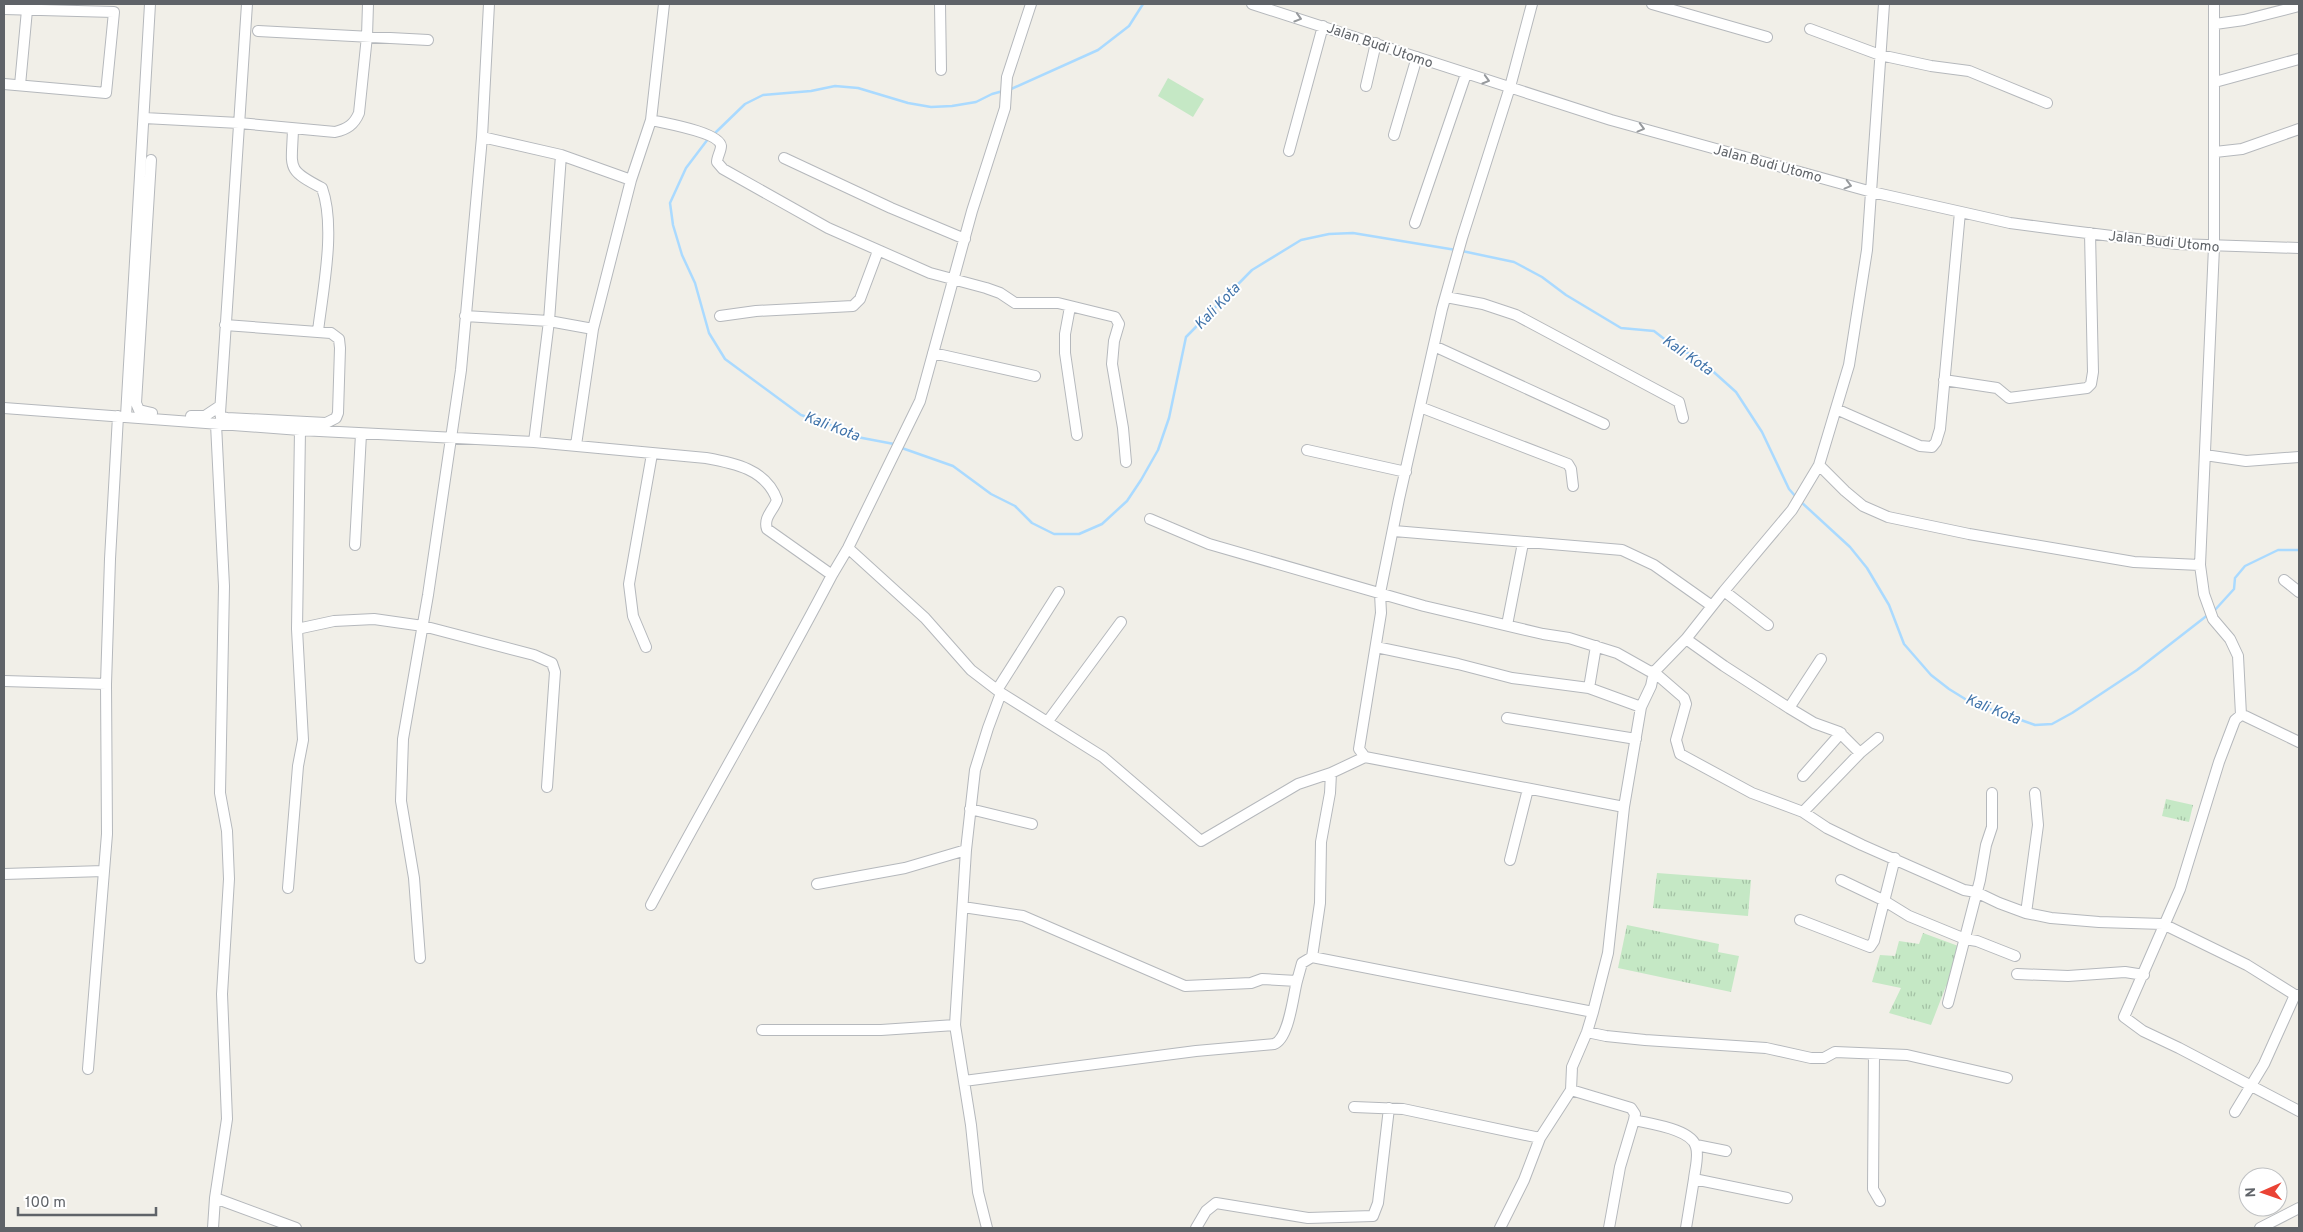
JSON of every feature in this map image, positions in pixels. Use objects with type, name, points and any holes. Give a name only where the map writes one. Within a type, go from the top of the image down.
[{"type":"street","points":[[88,1069],[107,834],[106,684],[110,559],[144,118],[150,4]]},
{"type":"street","points":[[225,325],[331,333],[339,339],[338,413],[336,418],[326,423],[221,417],[225,325],[247,4]]},
{"type":"street","points":[[144,118],[239,123],[335,132],[344,130],[355,123],[361,102],[368,4]]},
{"type":"street","points":[[420,958],[414,878],[400,784],[403,739],[453,436],[482,137],[489,4]]},
{"type":"street","points":[[576,445],[592,329],[631,180],[651,120],[664,4]]},
{"type":"street","points":[[940,4],[941,70]]},
{"type":"street","points":[[651,905],[699,814],[791,653],[848,548],[907,432],[920,401],[1006,100],[1006,81],[1031,4]]},
{"type":"street","name":"Jalan Budi Utomo","points":[[1252,4],[1263,5],[1466,74],[1611,120],[1872,192],[2010,223],[2177,244],[2299,248]]},
{"type":"street","points":[[1532,4],[1510,87],[1455,262],[1434,346],[1380,593],[1381,614],[1359,745],[1360,753],[1365,757],[1624,807]]},
{"type":"street","points":[[1652,4],[1768,37]]},
{"type":"street","points":[[1500,1228],[1524,1180],[1540,1138],[1571,1090],[1572,1067],[1587,1032],[1593,1012],[1608,953],[1624,807],[1641,707],[1651,686],[1654,672],[1686,639],[1792,510],[1819,465],[1849,365],[1867,250],[1884,4]]},
{"type":"street","points":[[2214,4],[2214,246],[2205,494],[2200,565],[2206,601],[2213,619],[2230,639],[2238,656],[2241,715]]},
{"type":"street","points":[[2214,24],[2244,20],[2299,6]]},
{"type":"street","points":[[4,9],[114,12],[106,93],[4,84]]},
{"type":"street","points":[[20,85],[27,10]]},
{"type":"street","points":[[1289,151],[1323,26]]},
{"type":"street","points":[[1810,29],[1880,55],[1930,66],[1969,71],[2047,103]]},
{"type":"street","points":[[258,30],[428,40]]},
{"type":"street","points":[[1366,86],[1376,43]]},
{"type":"street","points":[[1394,135],[1417,57]]},
{"type":"street","points":[[2215,82],[2299,59]]},
{"type":"street","points":[[1415,223],[1466,74]]},
{"type":"street","points":[[651,120],[703,133],[717,141],[721,146],[717,162],[723,169],[819,223],[878,251],[954,281],[1000,293],[1015,303],[1046,302],[1115,317],[1119,324],[1114,341],[1112,364],[1123,428],[1126,462]]},
{"type":"street","points":[[293,129],[294,169],[298,176],[322,188],[327,202],[328,234],[318,332]]},
{"type":"street","points":[[2215,152],[2242,149],[2299,129]]},
{"type":"street","points":[[482,137],[548,150],[631,180]]},
{"type":"street","points":[[534,442],[550,321],[561,155]]},
{"type":"street","points":[[784,158],[891,208],[965,239]]},
{"type":"street","points":[[151,160],[136,403],[139,410],[184,416],[205,416],[220,406]]},
{"type":"street","points":[[1836,409],[1920,446],[1932,447],[1936,442],[1940,429],[1960,212]]},
{"type":"street","points":[[1944,380],[1997,388],[2009,398],[2082,390],[2091,384],[2093,372],[2090,233]]},
{"type":"street","points":[[720,316],[756,311],[853,306],[860,299],[878,251]]},
{"type":"street","points":[[1446,297],[1483,304],[1516,315],[1611,367],[1669,395],[1679,402],[1683,418]]},
{"type":"street","points":[[1070,307],[1065,334],[1065,353],[1077,436]]},
{"type":"street","points":[[465,316],[550,321],[592,329]]},
{"type":"street","points":[[1434,346],[1604,424]]},
{"type":"street","points":[[933,353],[1035,376]]},
{"type":"street","points":[[1420,407],[1568,464],[1571,469],[1573,486]]},
{"type":"street","points":[[4,408],[361,434],[453,436],[576,445],[706,458],[733,463],[758,475],[768,483],[777,500],[767,517],[766,524],[768,529],[832,575]]},
{"type":"street","points":[[214,1228],[215,1198],[227,1119],[222,994],[229,879],[227,831],[220,793],[224,623],[216,424]]},
{"type":"street","points":[[288,888],[298,766],[303,740],[297,629],[300,430]]},
{"type":"street","points":[[355,544],[361,434]]},
{"type":"street","points":[[1307,450],[1406,472]]},
{"type":"street","points":[[646,647],[633,616],[629,584],[652,454]]},
{"type":"street","points":[[2205,455],[2246,461],[2299,457]]},
{"type":"street","points":[[1819,465],[1863,506],[1888,518],[2134,562],[2200,565]]},
{"type":"street","points":[[1150,519],[1209,544],[1468,618],[1569,638],[1617,653],[1654,672],[1684,698],[1686,704],[1676,740],[1680,754],[1752,793],[1803,812],[1862,845],[1964,890],[1976,892],[1999,904],[2026,913],[2050,918],[2163,924],[2247,965],[2297,995],[2251,1087],[2235,1112]]},
{"type":"street","points":[[1394,531],[1622,550],[1654,565],[1712,606]]},
{"type":"street","points":[[1507,625],[1523,543]]},
{"type":"street","points":[[848,548],[925,618],[970,670],[999,692],[1103,757],[1201,841],[1298,784],[1331,773],[1365,757]]},
{"type":"street","points":[[2284,580],[2299,592]]},
{"type":"street","points":[[1724,591],[1768,625]]},
{"type":"street","points":[[987,1228],[978,1192],[955,1026],[970,809],[975,770],[999,692],[1059,592]]},
{"type":"street","points":[[297,629],[334,622],[374,619],[423,626],[534,654],[552,663],[555,672],[547,787]]},
{"type":"street","points":[[1048,721],[1121,622]]},
{"type":"street","points":[[1686,639],[1789,708],[1814,723],[1841,732],[1860,753]]},
{"type":"street","points":[[1589,688],[1596,646]]},
{"type":"street","points":[[1376,647],[1512,678],[1589,688],[1641,707]]},
{"type":"street","points":[[1789,708],[1821,659]]},
{"type":"street","points":[[4,681],[106,684]]},
{"type":"street","points":[[2241,715],[2299,742]]},
{"type":"street","points":[[2241,715],[2235,720],[2225,745],[2180,889],[2163,924],[2144,975],[2124,1018],[2143,1031],[2299,1111]]},
{"type":"street","points":[[1507,718],[1636,739]]},
{"type":"street","points":[[1804,776],[1841,732]]},
{"type":"street","points":[[1803,812],[1860,753],[1878,738]]},
{"type":"street","points":[[1312,957],[1320,903],[1321,842],[1330,793],[1331,773]]},
{"type":"street","points":[[1510,860],[1528,789]]},
{"type":"street","points":[[1948,1003],[1992,827],[1992,793]]},
{"type":"street","points":[[2026,913],[2038,825],[2035,793]]},
{"type":"street","points":[[970,809],[1032,824]]},
{"type":"street","points":[[818,884],[905,868],[966,850]]},
{"type":"street","points":[[1800,920],[1870,947],[1873,944],[1894,858]]},
{"type":"street","points":[[4,874],[104,871]]},
{"type":"street","points":[[1841,880],[1883,900],[1909,916],[1964,939],[1977,941],[2015,956]]},
{"type":"street","points":[[963,907],[1023,916],[1184,986],[1251,984],[1262,979],[1296,981]]},
{"type":"street","points":[[964,1081],[1196,1051],[1274,1044],[1283,1039],[1285,1034],[1296,981],[1302,963],[1312,957],[1593,1012]]},
{"type":"street","points":[[2017,974],[2068,976],[2126,972],[2144,975]]},
{"type":"street","points":[[762,1030],[881,1030],[955,1026]]},
{"type":"street","points":[[1587,1032],[1635,1039],[1766,1048],[1812,1058],[1824,1058],[1835,1052],[1908,1055],[2007,1078]]},
{"type":"street","points":[[1874,1054],[1873,1189],[1880,1201]]},
{"type":"street","points":[[1571,1090],[1631,1108],[1635,1114],[1620,1167],[1608,1228]]},
{"type":"street","points":[[1354,1107],[1403,1109],[1540,1138]]},
{"type":"street","points":[[1196,1228],[1206,1211],[1216,1204],[1308,1218],[1373,1216],[1378,1203],[1389,1108]]},
{"type":"street","points":[[1634,1120],[1687,1134],[1696,1145],[1726,1151]]},
{"type":"street","points":[[1686,1228],[1694,1179],[1696,1145]]},
{"type":"street","points":[[1694,1179],[1787,1198]]},
{"type":"street","points":[[215,1198],[296,1228]]},
{"type":"street","points":[[2260,1228],[2299,1208]]},
{"type":"green space","points":[[1168,78],[1204,99],[1193,117],[1158,96]]},
{"type":"green space","points":[[2166,799],[2193,805],[2189,822],[2162,816]]},
{"type":"green space","points":[[1657,873],[1751,880],[1748,916],[1653,908]]},
{"type":"green space","points":[[1627,925],[1719,944],[1718,952],[1739,956],[1731,992],[1618,968]]},
{"type":"green space","points":[[1923,933],[1961,947],[1953,987],[1946,986],[1931,1025],[1889,1013],[1901,988],[1872,982],[1880,955],[1895,956],[1899,941],[1919,944]]},
{"type":"waterway","name":"Kali Kota","points":[[1009,90],[1098,50],[1129,26],[1143,4]]},
{"type":"waterway","name":"Kali Kota","points":[[714,134],[745,104],[763,95],[811,91],[835,86],[858,88],[908,103],[931,107],[976,102],[1003,91]]},
{"type":"waterway","name":"Kali Kota","points":[[708,139],[686,168],[670,203],[673,225],[682,255],[695,283],[709,333],[725,359],[801,415],[826,423],[857,437],[894,444]]},
{"type":"waterway","name":"Kali Kota","points":[[899,447],[953,466],[991,494],[1015,506],[1032,523],[1054,534],[1079,534],[1102,524],[1127,501],[1141,480],[1158,450],[1169,418],[1186,337],[1252,270],[1301,240],[1329,234],[1353,233],[1456,250]]},
{"type":"waterway","name":"Kali Kota","points":[[1462,251],[1514,262],[1542,277],[1566,295],[1621,328],[1654,331],[1676,348],[1697,357],[1736,392],[1762,432],[1789,489],[1796,497]]},
{"type":"waterway","name":"Kali Kota","points":[[1800,501],[1850,547],[1867,568],[1889,605],[1904,644],[1931,675],[1970,702],[2035,725],[2052,724],[2072,713],[2137,670],[2209,614]]},
{"type":"waterway","name":"Kali Kota","points":[[2214,611],[2234,589],[2235,578],[2245,566],[2278,550],[2299,550]]}]
